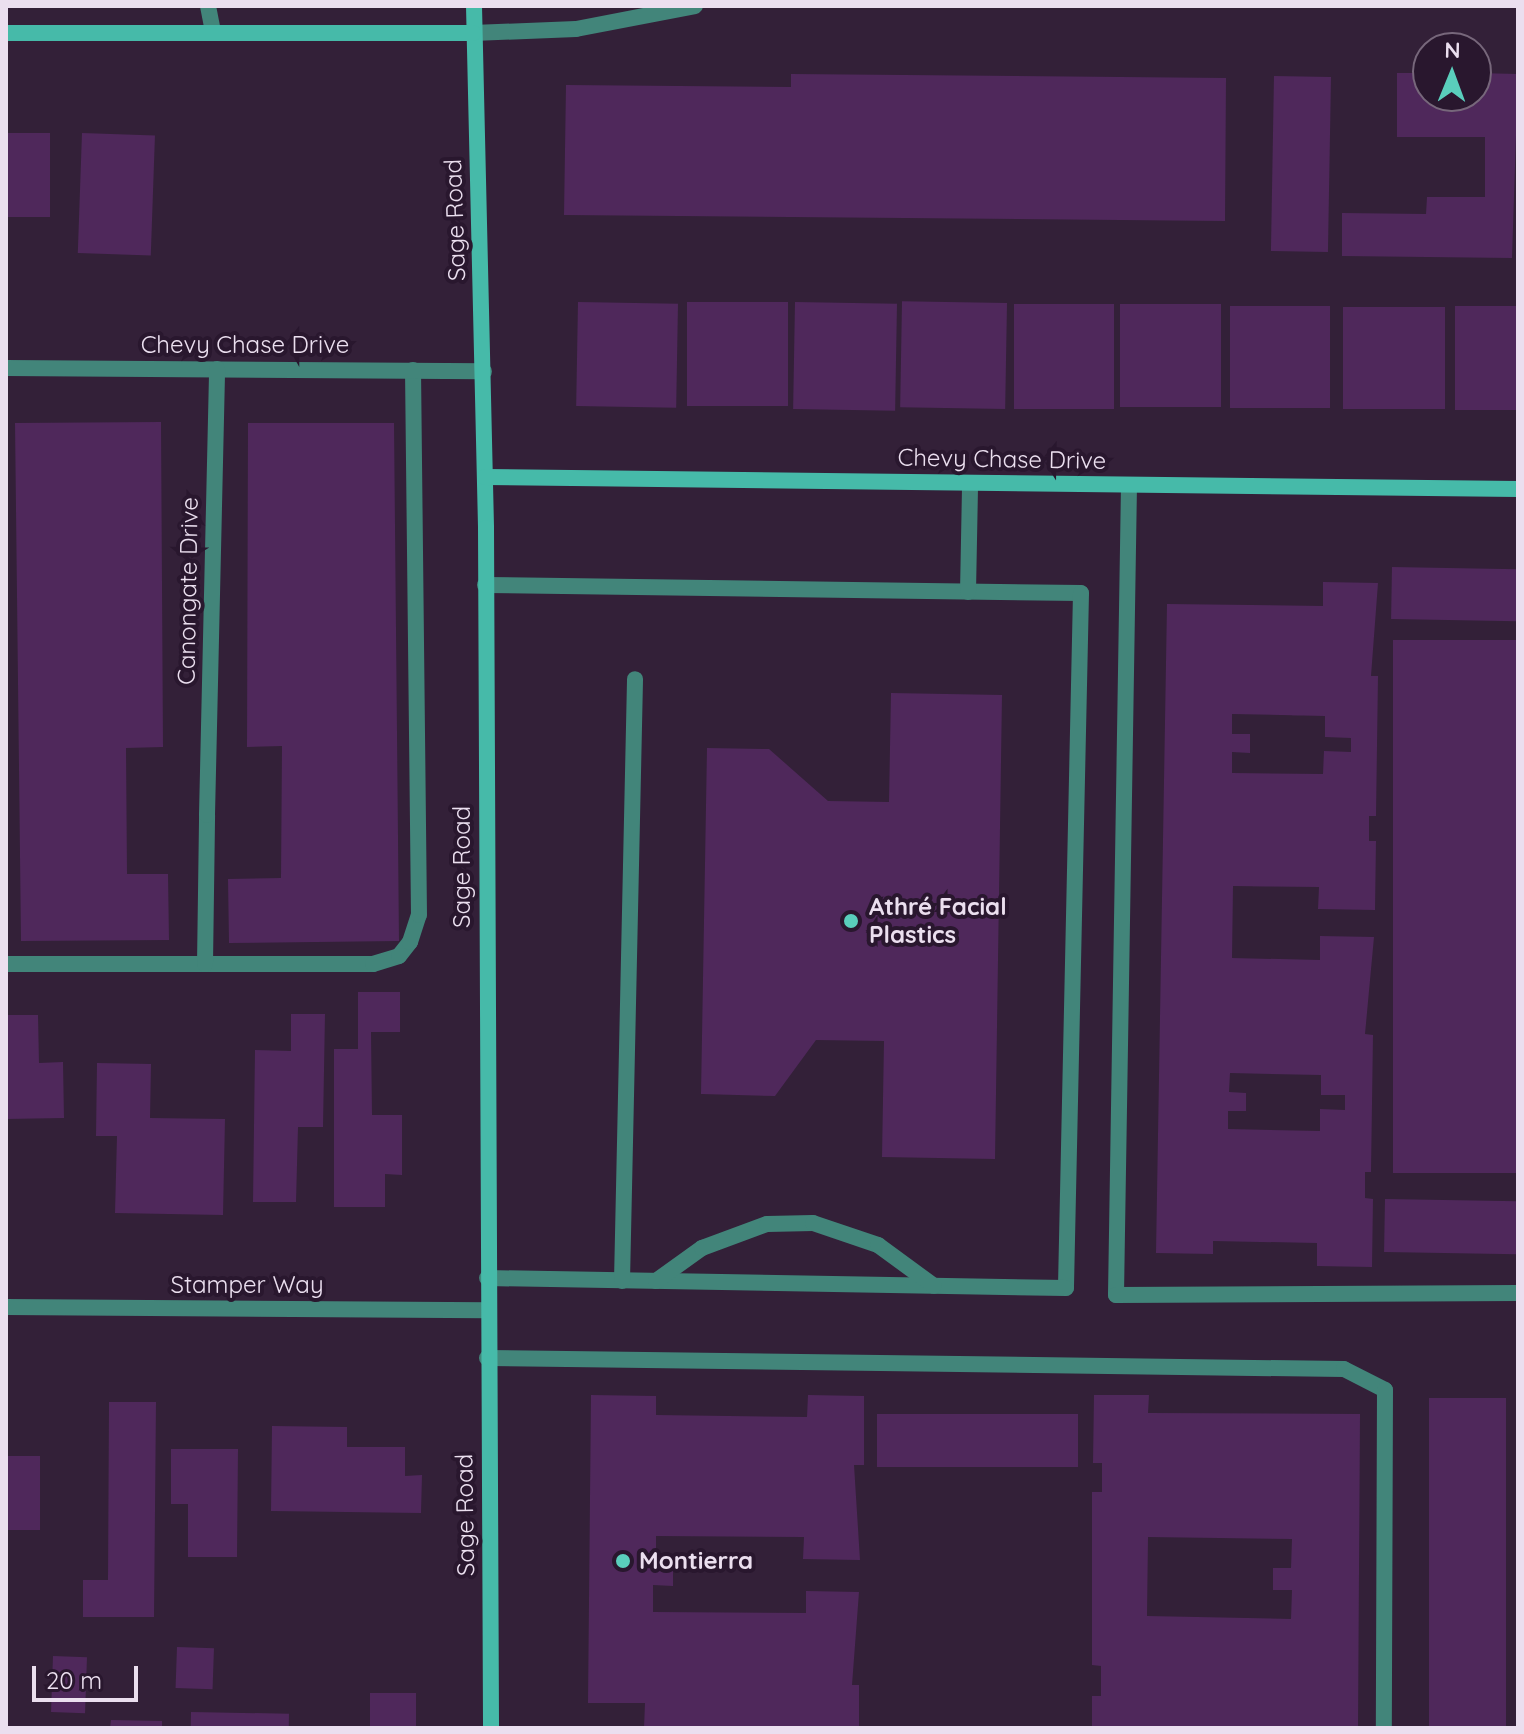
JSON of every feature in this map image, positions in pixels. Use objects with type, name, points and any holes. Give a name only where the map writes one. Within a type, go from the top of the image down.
[{"type":"main road","name":"Sage Road","points":[[474,6],[484,371],[491,1728]]},
{"type":"main road","points":[[6,33],[473,33]]},
{"type":"main road","name":"Chevy Chase Drive","points":[[485,477],[1518,489]]},
{"type":"street","points":[[208,6],[213,31]]},
{"type":"street","points":[[473,33],[576,29],[695,6]]},
{"type":"street","name":"Chevy Chase Drive","points":[[6,368],[484,371]]},
{"type":"street","name":"Canongate Drive","points":[[205,964],[217,369]]},
{"type":"street","points":[[6,964],[373,964],[399,956],[410,942],[419,915],[413,370]]},
{"type":"street","points":[[968,592],[970,483]]},
{"type":"street","points":[[1129,485],[1116,1295],[1518,1293]]},
{"type":"street","points":[[485,585],[1081,593],[1066,1288],[487,1278]]},
{"type":"street","points":[[622,1281],[635,679]]},
{"type":"street","points":[[656,1281],[702,1248],[767,1224],[813,1223],[878,1245],[934,1286]]},
{"type":"street","name":"Stamper Way","points":[[6,1307],[487,1310]]},
{"type":"street","points":[[487,1358],[1344,1369],[1385,1390],[1384,1728]]},
{"type":"building","points":[[1397,73],[1412,73],[1412,112],[1492,112],[1492,73],[1518,74],[1512,258],[1342,256],[1342,213],[1426,214],[1427,197],[1485,197],[1485,137],[1397,137]]},
{"type":"building","points":[[791,74],[1226,78],[1225,221],[564,215],[566,85],[791,87]]},
{"type":"building","points":[[1274,76],[1331,77],[1328,252],[1271,251]]},
{"type":"building","points":[[6,133],[50,133],[50,217],[6,217]]},
{"type":"building","points":[[82,133],[155,136],[151,255],[78,253]]},
{"type":"building","points":[[902,301],[1007,303],[1005,409],[900,407]]},
{"type":"building","points":[[578,302],[678,304],[676,408],[576,406]]},
{"type":"building","points":[[687,302],[788,302],[788,406],[687,406]]},
{"type":"building","points":[[795,302],[897,304],[895,411],[793,409]]},
{"type":"building","points":[[1014,304],[1114,304],[1114,409],[1014,409]]},
{"type":"building","points":[[1120,304],[1221,304],[1221,407],[1120,407]]},
{"type":"building","points":[[1230,306],[1330,306],[1330,408],[1230,408]]},
{"type":"building","points":[[1455,306],[1518,306],[1518,410],[1455,410]]},
{"type":"building","points":[[1343,307],[1445,307],[1445,409],[1343,409]]},
{"type":"building","points":[[161,422],[163,747],[126,748],[127,874],[168,874],[169,940],[21,941],[15,423]]},
{"type":"building","points":[[248,423],[394,423],[399,941],[229,943],[228,879],[281,878],[282,746],[247,747]]},
{"type":"building","points":[[1392,567],[1518,569],[1517,621],[1391,619]]},
{"type":"building","points":[[1323,582],[1378,583],[1371,676],[1378,676],[1376,816],[1369,816],[1369,841],[1376,841],[1375,910],[1318,909],[1319,887],[1233,886],[1232,958],[1320,960],[1320,936],[1374,937],[1365,1034],[1373,1035],[1371,1172],[1365,1172],[1365,1198],[1373,1199],[1372,1267],[1317,1266],[1317,1243],[1213,1241],[1213,1254],[1156,1253],[1167,604],[1323,606]],"holes":[[[1232,714],[1325,716],[1325,737],[1351,738],[1351,752],[1324,751],[1323,774],[1232,773],[1232,752],[1250,753],[1250,734],[1232,734]],[[1230,1073],[1321,1075],[1321,1095],[1345,1095],[1345,1110],[1320,1109],[1320,1131],[1228,1129],[1228,1111],[1246,1111],[1246,1093],[1229,1092]]]},
{"type":"building","points":[[1393,640],[1518,640],[1518,1173],[1393,1173]]},
{"type":"building","name":"Athré Facial Plastics","points":[[891,693],[1002,695],[995,1159],[882,1157],[884,1041],[816,1040],[775,1096],[701,1094],[707,748],[769,749],[828,801],[889,802]]},
{"type":"building","points":[[358,992],[400,992],[400,1032],[371,1032],[372,1115],[402,1115],[402,1175],[385,1174],[385,1207],[334,1207],[334,1049],[358,1049]]},
{"type":"building","points":[[291,1014],[325,1014],[323,1127],[298,1127],[296,1202],[253,1202],[255,1050],[291,1051]]},
{"type":"building","points":[[6,1015],[38,1015],[39,1063],[63,1062],[64,1118],[6,1119]]},
{"type":"building","points":[[97,1063],[151,1064],[150,1118],[225,1119],[223,1215],[115,1213],[117,1136],[96,1136]]},
{"type":"building","points":[[1385,1199],[1518,1201],[1517,1254],[1384,1252]]},
{"type":"building","name":"Montierra","points":[[591,1395],[656,1396],[656,1415],[807,1417],[808,1395],[864,1396],[864,1465],[854,1465],[860,1560],[803,1559],[804,1537],[656,1536],[656,1562],[673,1562],[673,1586],[653,1585],[653,1612],[806,1613],[806,1591],[859,1592],[852,1685],[859,1685],[859,1728],[644,1728],[645,1703],[588,1703]]},
{"type":"building","points":[[1094,1395],[1149,1395],[1148,1413],[1360,1414],[1358,1728],[1092,1728],[1092,1696],[1101,1696],[1101,1666],[1092,1665],[1092,1492],[1102,1492],[1102,1463],[1093,1463]],"holes":[[[1148,1537],[1292,1539],[1291,1568],[1273,1568],[1273,1590],[1292,1590],[1291,1619],[1147,1616]]]},
{"type":"building","points":[[1429,1398],[1506,1398],[1506,1727],[1429,1727]]},
{"type":"building","points":[[109,1402],[156,1402],[154,1617],[83,1617],[83,1580],[108,1580]]},
{"type":"building","points":[[877,1414],[1078,1414],[1078,1467],[877,1467]]},
{"type":"building","points":[[272,1426],[347,1427],[347,1447],[405,1447],[405,1476],[422,1475],[421,1513],[271,1511]]},
{"type":"building","points":[[171,1449],[238,1449],[237,1557],[188,1557],[188,1504],[171,1504]]},
{"type":"building","points":[[6,1456],[40,1456],[40,1530],[6,1530]]},
{"type":"building","points":[[177,1647],[214,1648],[213,1689],[176,1688]]},
{"type":"building","points":[[53,1656],[87,1657],[85,1713],[51,1712]]},
{"type":"building","points":[[370,1693],[416,1693],[416,1728],[370,1728]]},
{"type":"building","points":[[191,1712],[289,1714],[289,1728],[191,1728]]},
{"type":"building","points":[[111,1720],[162,1721],[162,1728],[110,1728]]},
{"type":"place","name":"Athré Facial Plastics","points":[[851,921]]},
{"type":"place","name":"Montierra","points":[[623,1561]]}]
